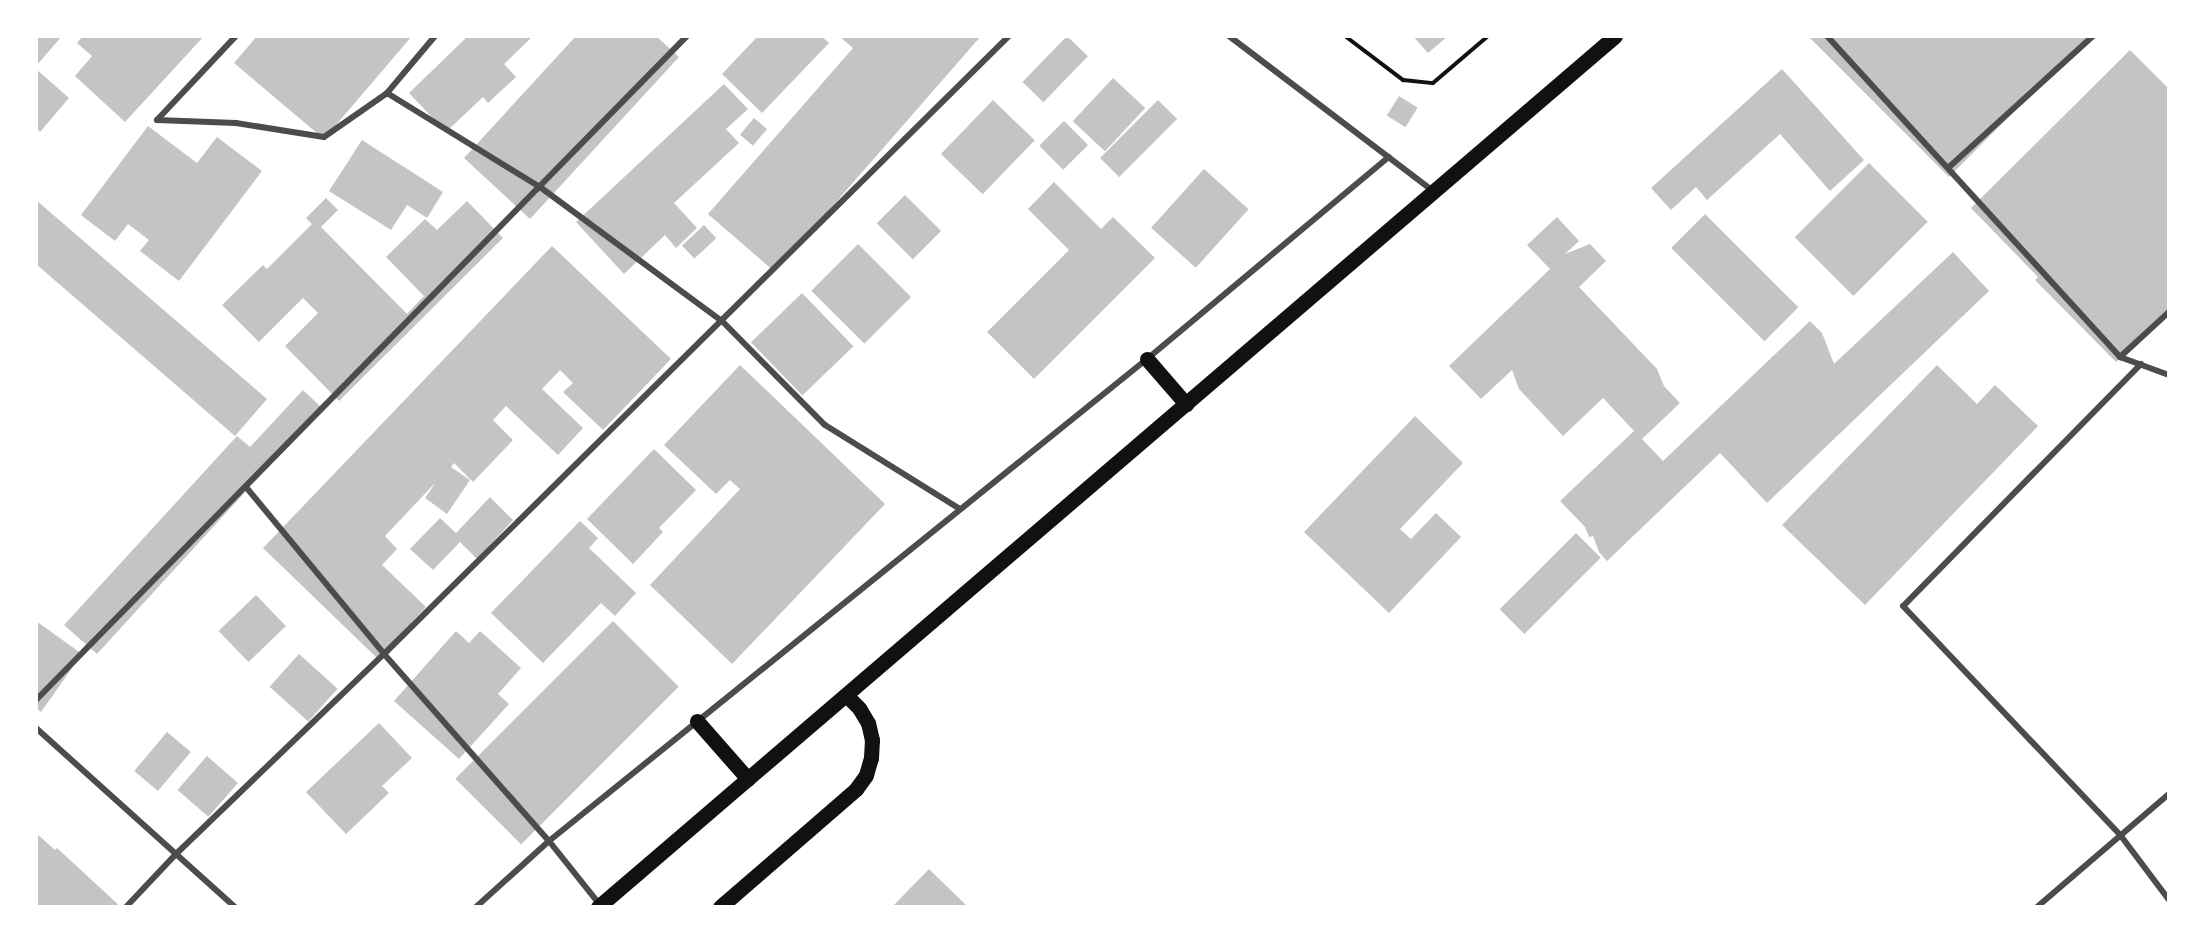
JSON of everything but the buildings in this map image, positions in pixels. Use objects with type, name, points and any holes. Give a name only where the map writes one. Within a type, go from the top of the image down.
[{"type":"main road","points":[[599,906],[1615,36]]},
{"type":"main road","points":[[1147,359],[1186,404]]},
{"type":"main road","points":[[720,907],[856,789],[866,774],[871,758],[872,740],[868,723],[859,708],[847,696]]},
{"type":"main road","points":[[697,721],[748,779]]},
{"type":"street","points":[[236,36],[157,120],[236,123],[324,137],[387,93],[435,36]]},
{"type":"street","points":[[36,700],[687,36]]},
{"type":"street","points":[[126,907],[176,854],[384,654],[1009,36]]},
{"type":"street","points":[[1229,36],[1432,191]]},
{"type":"street","points":[[1827,36],[2120,357],[2169,375]]},
{"type":"street","points":[[1948,168],[2093,36]]},
{"type":"street","points":[[387,93],[540,188],[722,321],[825,424],[960,509]]},
{"type":"street","points":[[476,907],[549,841],[1147,359],[1389,157]]},
{"type":"street","points":[[2120,357],[2169,312]]},
{"type":"street","points":[[2141,364],[1904,606],[2121,836],[2169,900]]},
{"type":"street","points":[[246,487],[384,654],[549,841],[599,906]]},
{"type":"street","points":[[36,728],[234,907]]},
{"type":"street","points":[[2037,907],[2169,794]]},
{"type":"path","points":[[1345,36],[1403,80],[1433,83],[1488,36]]}]
